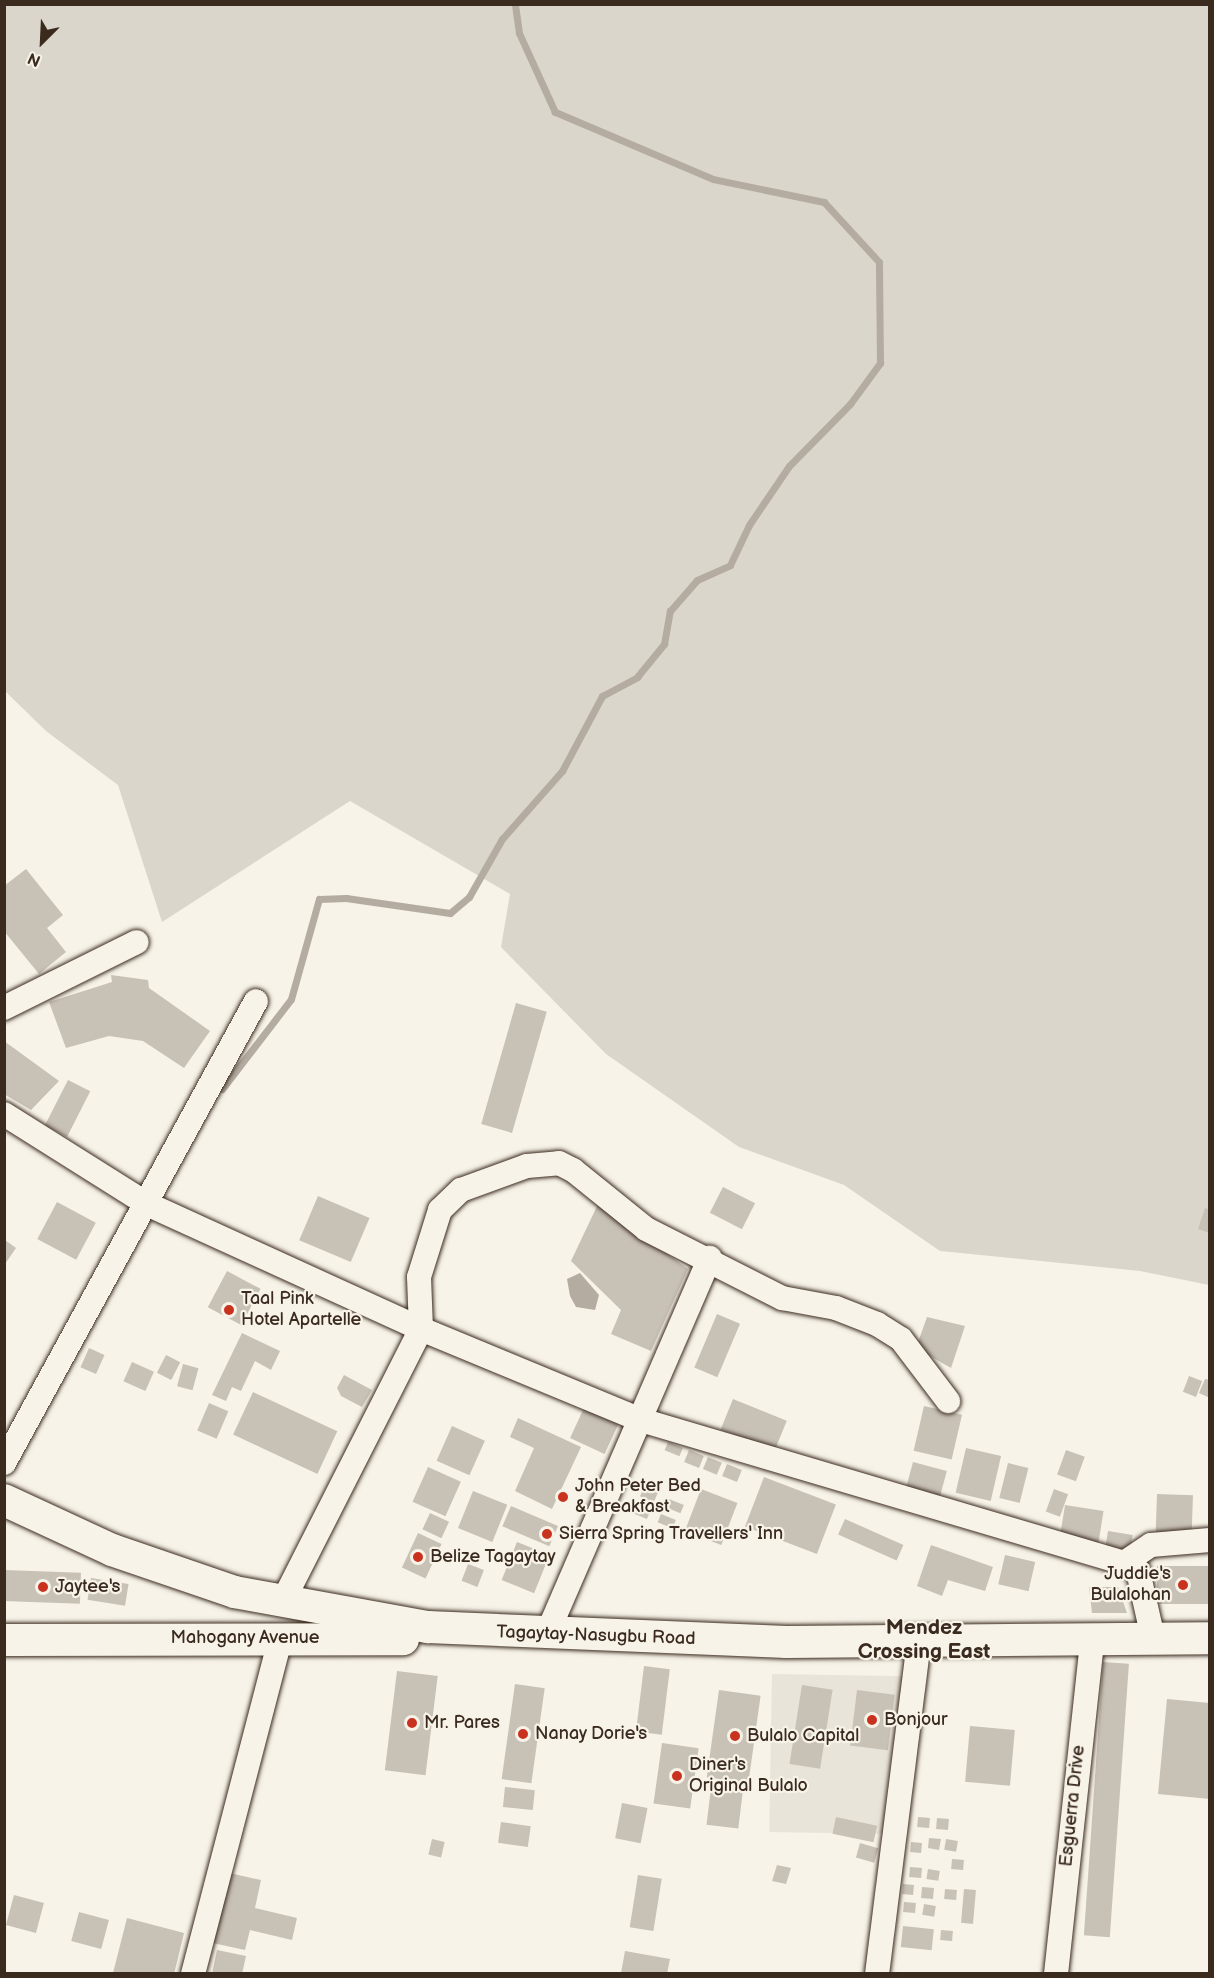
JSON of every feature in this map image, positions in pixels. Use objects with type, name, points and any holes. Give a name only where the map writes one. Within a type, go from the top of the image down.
[{"type":"main road","name":"Tagaytay-Nasugbu Road","points":[[4,1500],[112,1550],[235,1592],[282,1603],[485,1632],[918,1640],[1209,1638]]},
{"type":"main road","points":[[222,1636],[240,1623],[243,1613],[235,1592]]},
{"type":"main road","name":"Mahogany Avenue","points":[[4,1640],[222,1636],[421,1639],[485,1632]]},
{"type":"street","points":[[4,1008],[137,942]]},
{"type":"street","points":[[4,1463],[256,1001]]},
{"type":"street","points":[[4,1114],[147,1203],[422,1329],[641,1420],[1124,1563],[1138,1571],[1153,1638]]},
{"type":"street","points":[[282,1603],[422,1329],[419,1276],[440,1210],[461,1190],[527,1166],[558,1163],[573,1170],[646,1229],[710,1258],[782,1298],[836,1308],[878,1324],[901,1339],[948,1401]]},
{"type":"street","points":[[547,1634],[710,1258]]},
{"type":"street","points":[[1124,1563],[1151,1545],[1209,1540]]},
{"type":"street","points":[[193,1974],[281,1637]]},
{"type":"street","points":[[877,1974],[918,1640]]},
{"type":"street","name":"Esguerra Drive","points":[[1056,1974],[1092,1640]]},
{"type":"shaded area","points":[[4,5],[1209,5],[1209,1285],[1140,1271],[940,1251],[844,1185],[739,1147],[606,1054],[501,947],[510,894],[350,801],[162,922],[118,785],[46,731],[5,691]]},
{"type":"shaded area","points":[[580,1273],[599,1295],[595,1310],[576,1307],[570,1296],[567,1279]]},
{"type":"shaded area","points":[[772,1674],[908,1676],[905,1834],[769,1832]]},
{"type":"building","points":[[26,869],[63,915],[47,928],[66,952],[39,974],[4,931],[4,886]]},
{"type":"building","points":[[111,975],[148,980],[149,988],[210,1031],[184,1068],[143,1041],[109,1036],[66,1048],[49,1002],[112,982]]},
{"type":"building","points":[[516,1003],[547,1012],[512,1133],[481,1124]]},
{"type":"building","points":[[4,1041],[59,1081],[31,1110],[4,1094]]},
{"type":"building","points":[[68,1080],[90,1091],[67,1137],[45,1125]]},
{"type":"building","points":[[723,1187],[755,1203],[742,1229],[710,1213]]},
{"type":"building","points":[[318,1196],[370,1218],[351,1262],[299,1240]]},
{"type":"building","points":[[57,1202],[96,1223],[76,1260],[37,1239]]},
{"type":"building","points":[[598,1204],[688,1269],[651,1351],[611,1334],[621,1310],[571,1261]]},
{"type":"building","points":[[1205,1208],[1210,1210],[1210,1233],[1198,1229]]},
{"type":"building","points":[[5,1240],[16,1248],[5,1264]]},
{"type":"building","points":[[227,1271],[261,1289],[241,1325],[208,1307]]},
{"type":"building","points":[[717,1314],[740,1324],[717,1377],[694,1367]]},
{"type":"building","points":[[927,1317],[965,1326],[951,1368],[916,1348]]},
{"type":"building","points":[[242,1333],[280,1351],[271,1370],[255,1361],[241,1391],[232,1387],[226,1401],[212,1395]]},
{"type":"building","points":[[89,1348],[105,1355],[96,1374],[80,1367]]},
{"type":"building","points":[[166,1355],[180,1362],[171,1380],[157,1373]]},
{"type":"building","points":[[132,1362],[154,1372],[145,1391],[123,1381]]},
{"type":"building","points":[[183,1364],[198,1368],[193,1390],[177,1386]]},
{"type":"building","points":[[344,1375],[372,1390],[362,1407],[341,1396],[337,1388]]},
{"type":"building","points":[[1189,1376],[1202,1381],[1196,1397],[1183,1392]]},
{"type":"building","points":[[1205,1379],[1210,1380],[1210,1398],[1199,1393]]},
{"type":"building","points":[[253,1392],[337,1431],[317,1474],[233,1435]]},
{"type":"building","points":[[733,1399],[787,1421],[774,1451],[721,1430]]},
{"type":"building","points":[[209,1403],[228,1411],[217,1439],[197,1431]]},
{"type":"building","points":[[924,1406],[962,1415],[952,1460],[914,1451]]},
{"type":"building","points":[[584,1408],[618,1424],[604,1454],[570,1438]]},
{"type":"building","points":[[518,1418],[581,1447],[552,1509],[515,1491],[534,1448],[510,1437]]},
{"type":"building","points":[[452,1426],[485,1441],[469,1475],[437,1461]]},
{"type":"building","points":[[668,1442],[683,1448],[679,1456],[665,1450]]},
{"type":"building","points":[[966,1448],[1001,1456],[991,1501],[956,1493]]},
{"type":"building","points":[[689,1450],[704,1456],[699,1468],[684,1462]]},
{"type":"building","points":[[1066,1450],[1085,1457],[1076,1481],[1057,1474]]},
{"type":"building","points":[[708,1457],[722,1463],[717,1475],[703,1469]]},
{"type":"building","points":[[913,1462],[947,1471],[939,1502],[905,1493]]},
{"type":"building","points":[[1008,1463],[1028,1468],[1020,1503],[999,1498]]},
{"type":"building","points":[[727,1464],[742,1470],[737,1482],[722,1476]]},
{"type":"building","points":[[428,1467],[461,1482],[445,1516],[413,1502]]},
{"type":"building","points":[[764,1477],[836,1505],[817,1554],[745,1526]]},
{"type":"building","points":[[644,1487],[658,1493],[654,1502],[640,1496]]},
{"type":"building","points":[[701,1489],[737,1503],[721,1545],[685,1531]]},
{"type":"building","points":[[1054,1489],[1068,1494],[1060,1517],[1046,1512]]},
{"type":"building","points":[[473,1491],[507,1505],[492,1542],[458,1528]]},
{"type":"building","points":[[1157,1494],[1193,1495],[1192,1536],[1156,1535]]},
{"type":"building","points":[[669,1499],[684,1505],[680,1513],[666,1507]]},
{"type":"building","points":[[637,1504],[651,1510],[647,1519],[633,1513]]},
{"type":"building","points":[[1065,1505],[1104,1511],[1098,1547],[1059,1541]]},
{"type":"building","points":[[511,1506],[558,1526],[549,1546],[502,1526]]},
{"type":"building","points":[[430,1513],[449,1522],[441,1538],[422,1529]]},
{"type":"building","points":[[661,1514],[676,1520],[672,1528],[658,1522]]},
{"type":"building","points":[[845,1519],[903,1545],[897,1561],[838,1535]]},
{"type":"building","points":[[1108,1531],[1133,1535],[1130,1555],[1105,1551]]},
{"type":"building","points":[[418,1533],[442,1544],[426,1578],[402,1567]]},
{"type":"building","points":[[517,1542],[549,1555],[534,1593],[502,1580]]},
{"type":"building","points":[[931,1545],[993,1567],[985,1591],[948,1580],[942,1596],[917,1586]]},
{"type":"building","points":[[1005,1555],[1035,1562],[1028,1591],[998,1584]]},
{"type":"building","points":[[468,1564],[484,1570],[477,1587],[462,1581]]},
{"type":"building","name":"Juddie's Bulalohan","points":[[1157,1566],[1208,1566],[1208,1604],[1157,1604]]},
{"type":"building","name":"Jaytee's","points":[[4,1570],[81,1573],[80,1604],[4,1601]]},
{"type":"building","points":[[91,1578],[129,1584],[125,1606],[88,1600]]},
{"type":"building","points":[[1089,1587],[1118,1587],[1127,1613],[1092,1613]]},
{"type":"building","points":[[1103,1662],[1129,1664],[1110,1937],[1084,1935]]},
{"type":"building","points":[[644,1666],[670,1669],[662,1735],[636,1732]]},
{"type":"building","name":"Mr. Pares","points":[[397,1671],[438,1676],[426,1775],[385,1770]]},
{"type":"building","name":"Nanay Dorie's","points":[[515,1684],[545,1688],[531,1783],[502,1779]]},
{"type":"building","points":[[802,1685],[833,1690],[820,1769],[789,1764]]},
{"type":"building","name":"Bulalo Capital","points":[[719,1690],[761,1696],[748,1783],[707,1777]]},
{"type":"building","name":"Bonjour","points":[[857,1690],[895,1695],[888,1750],[850,1746]]},
{"type":"building","points":[[1167,1699],[1210,1703],[1210,1799],[1158,1794]]},
{"type":"building","points":[[970,1726],[1015,1730],[1010,1786],[965,1782]]},
{"type":"building","name":"Diner's Original Bulalo","points":[[662,1743],[699,1748],[690,1809],[654,1803]]},
{"type":"building","points":[[505,1787],[535,1790],[533,1810],[503,1807]]},
{"type":"building","points":[[711,1788],[743,1792],[738,1829],[706,1825]]},
{"type":"building","points":[[622,1803],[648,1808],[641,1843],[615,1838]]},
{"type":"building","points":[[836,1817],[877,1826],[874,1842],[832,1834]]},
{"type":"building","points":[[918,1817],[930,1818],[929,1828],[917,1827]]},
{"type":"building","points":[[937,1818],[949,1819],[948,1830],[936,1829]]},
{"type":"building","points":[[501,1822],[531,1826],[528,1847],[498,1843]]},
{"type":"building","points":[[929,1838],[941,1839],[939,1850],[928,1848]]},
{"type":"building","points":[[432,1839],[445,1842],[441,1858],[428,1855]]},
{"type":"building","points":[[946,1839],[958,1841],[956,1852],[944,1850]]},
{"type":"building","points":[[911,1842],[922,1843],[921,1853],[910,1852]]},
{"type":"building","points":[[860,1843],[878,1848],[874,1863],[856,1857]]},
{"type":"building","points":[[952,1859],[964,1860],[963,1870],[951,1869]]},
{"type":"building","points":[[777,1865],[791,1868],[786,1884],[772,1881]]},
{"type":"building","points":[[910,1867],[922,1868],[921,1878],[909,1877]]},
{"type":"building","points":[[928,1869],[940,1871],[938,1881],[926,1879]]},
{"type":"building","points":[[225,1872],[261,1880],[255,1908],[297,1918],[292,1940],[250,1930],[245,1950],[208,1942]]},
{"type":"building","points":[[638,1875],[662,1879],[653,1931],[630,1927]]},
{"type":"building","points":[[903,1884],[914,1885],[913,1895],[902,1894]]},
{"type":"building","points":[[922,1887],[934,1888],[933,1899],[921,1898]]},
{"type":"building","points":[[945,1889],[957,1890],[956,1900],[944,1899]]},
{"type":"building","points":[[964,1889],[976,1890],[973,1924],[961,1923]]},
{"type":"building","points":[[14,1895],[44,1903],[36,1933],[6,1925]]},
{"type":"building","points":[[904,1902],[916,1903],[915,1913],[903,1912]]},
{"type":"building","points":[[924,1904],[936,1906],[934,1917],[922,1915]]},
{"type":"building","points":[[79,1912],[109,1920],[101,1949],[71,1941]]},
{"type":"building","points":[[127,1918],[184,1933],[174,1974],[113,1973]]},
{"type":"building","points":[[903,1926],[934,1929],[932,1950],[901,1947]]},
{"type":"building","points":[[941,1930],[953,1931],[952,1941],[940,1940]]},
{"type":"building","points":[[217,1950],[246,1956],[242,1974],[212,1974]]},
{"type":"building","points":[[625,1951],[670,1959],[667,1974],[621,1973]]},
{"type":"waterway","points":[[222,1089],[291,999],[319,899],[346,898],[450,913],[469,897],[502,839],[562,771],[602,696],[637,677],[664,644],[670,611],[697,580],[730,565],[749,525],[789,466],[850,404],[880,363],[879,262],[824,202],[713,179],[555,112],[519,33],[515,4]]},
{"type":"place","name":"Taal Pink Hotel Apartelle","points":[[229,1310]]},
{"type":"place","name":"John Peter Bed & Breakfast","points":[[563,1497]]},
{"type":"place","name":"Sierra Spring Travellers' Inn","points":[[547,1534]]},
{"type":"place","name":"Belize Tagaytay","points":[[418,1557]]},
{"type":"place","name":"Juddie's Bulalohan","points":[[1183,1585]]},
{"type":"place","name":"Jaytee's","points":[[43,1587]]},
{"type":"place","name":"Bonjour","points":[[872,1720]]},
{"type":"place","name":"Mr. Pares","points":[[412,1723]]},
{"type":"place","name":"Nanay Dorie's","points":[[523,1734]]},
{"type":"place","name":"Bulalo Capital","points":[[735,1736]]},
{"type":"place","name":"Diner's Original Bulalo","points":[[677,1776]]},
{"type":"district","name":"Mendez Crossing East","points":[[924,1640]]}]
